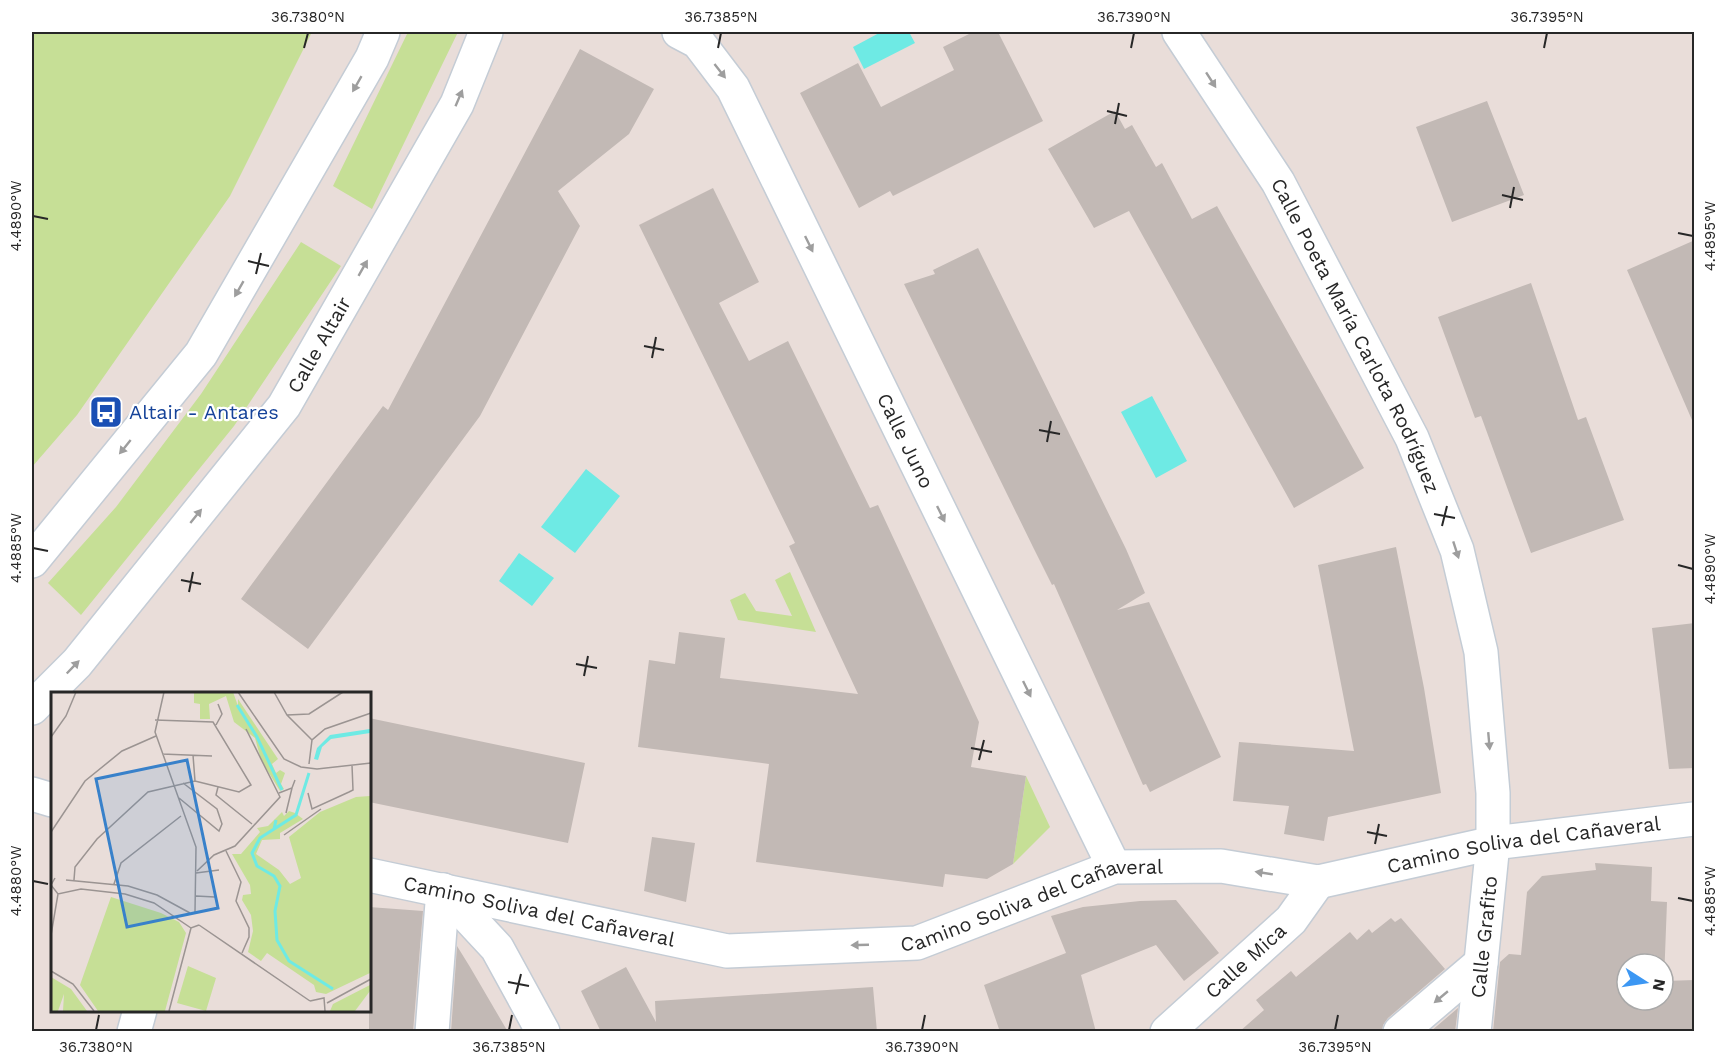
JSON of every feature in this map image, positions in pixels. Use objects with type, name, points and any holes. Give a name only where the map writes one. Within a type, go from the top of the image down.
[{"type":"street","points":[[32,561],[201,354],[372,58],[382,32]]},
{"type":"street","name":"Calle Altair","points":[[32,708],[77,663],[284,406],[457,104],[486,32]]},
{"type":"street","name":"Calle Juno","points":[[679,32],[698,42],[733,88],[1114,867]]},
{"type":"street","name":"Calle Poeta María Carlota Rodríguez","points":[[1179,32],[1278,182],[1412,438],[1457,550],[1481,652],[1493,794],[1493,843]]},
{"type":"street","points":[[32,794],[51,800]]},
{"type":"street","name":"Camino Soliva del Cañaveral","points":[[370,874],[727,951],[917,943],[1114,867],[1221,866],[1318,882],[1493,843],[1695,819]]},
{"type":"street","name":"Calle Grafito","points":[[1474,1032],[1493,843]]},
{"type":"street","name":"Calle Mica","points":[[1167,1032],[1291,920],[1318,882]]},
{"type":"street","points":[[432,1032],[443,890]]},
{"type":"street","points":[[443,890],[497,948],[543,1032]]},
{"type":"street","points":[[1400,1032],[1481,963]]},
{"type":"street","points":[[134,1032],[140,1012]]},
{"type":"green space","points":[[32,32],[312,32],[230,196],[77,415],[32,467]]},
{"type":"green space","points":[[408,32],[458,32],[372,209],[333,186]]},
{"type":"green space","points":[[301,242],[341,266],[234,426],[81,615],[48,583],[116,507],[201,394]]},
{"type":"green space","points":[[790,572],[816,632],[738,620],[730,600],[745,593],[756,611],[792,616],[775,580]]},
{"type":"green space","points":[[1026,776],[1050,827],[1013,864]]},
{"type":"water","points":[[881,32],[909,32],[915,43],[864,69],[853,47]]},
{"type":"water","points":[[1152,396],[1187,461],[1156,478],[1121,412]]},
{"type":"water","points":[[586,469],[620,496],[575,553],[541,527]]},
{"type":"water","points":[[519,553],[554,578],[532,606],[499,581]]},
{"type":"building","points":[[973,32],[998,32],[1043,121],[893,196],[890,191],[859,208],[800,93],[858,63],[881,107],[954,70],[943,47]]},
{"type":"building","points":[[580,49],[654,89],[629,134],[558,191],[580,226],[480,416],[308,649],[241,599],[383,406],[388,410]]},
{"type":"building","points":[[1487,101],[1524,195],[1452,222],[1416,127]]},
{"type":"building","points":[[1115,111],[1125,129],[1132,125],[1156,167],[1162,163],[1192,219],[1217,206],[1364,468],[1294,508],[1129,211],[1094,228],[1048,149]]},
{"type":"building","points":[[713,188],[759,282],[719,303],[749,361],[788,341],[870,508],[878,505],[979,722],[971,767],[1026,776],[1013,864],[987,879],[945,874],[943,887],[756,862],[769,764],[638,747],[649,660],[675,664],[679,632],[725,638],[720,678],[858,694],[789,546],[795,543],[639,225]]},
{"type":"building","points":[[1695,240],[1695,427],[1627,270]]},
{"type":"building","points":[[978,248],[1126,549],[1145,593],[1117,610],[1149,602],[1221,757],[1150,792],[1146,784],[1143,785],[1054,584],[1052,585],[1033,547],[904,284],[935,274],[933,270]]},
{"type":"building","points":[[1531,283],[1578,420],[1586,417],[1624,520],[1531,553],[1481,416],[1475,418],[1438,317]]},
{"type":"building","points":[[1396,547],[1424,688],[1441,793],[1328,817],[1324,841],[1284,834],[1289,806],[1233,801],[1239,742],[1354,751],[1318,565]]},
{"type":"building","points":[[1695,623],[1695,768],[1669,769],[1652,628]]},
{"type":"building","points":[[370,718],[585,763],[568,843],[370,802]]},
{"type":"building","points":[[652,837],[695,843],[686,902],[644,891]]},
{"type":"building","points":[[1595,863],[1652,867],[1651,901],[1667,902],[1665,952],[1615,952],[1615,1012],[1675,1012],[1675,981],[1695,980],[1695,1032],[1493,1032],[1500,962],[1509,954],[1521,955],[1527,892],[1542,876],[1596,870]]},
{"type":"building","points":[[1176,900],[1219,953],[1184,981],[1156,945],[1081,975],[1096,1032],[1000,1032],[984,985],[1066,953],[1051,916],[1083,907]]},
{"type":"building","points":[[370,907],[423,911],[413,1032],[369,1032]]},
{"type":"building","points":[[1391,918],[1395,922],[1401,918],[1445,969],[1388,1018],[1383,1025],[1382,1032],[1239,1032],[1264,1010],[1256,1000],[1291,971],[1296,977],[1350,932],[1357,940],[1369,929],[1372,933]]},
{"type":"building","points":[[457,946],[470,967],[508,1032],[451,1032]]},
{"type":"building","points":[[626,967],[656,1022],[655,1001],[873,987],[877,1032],[601,1032],[581,991]]},
{"type":"building","points":[[1458,1008],[1455,1032],[1430,1032]]},
{"type":"place","name":"Altair - Antares","points":[[106,412]]}]
